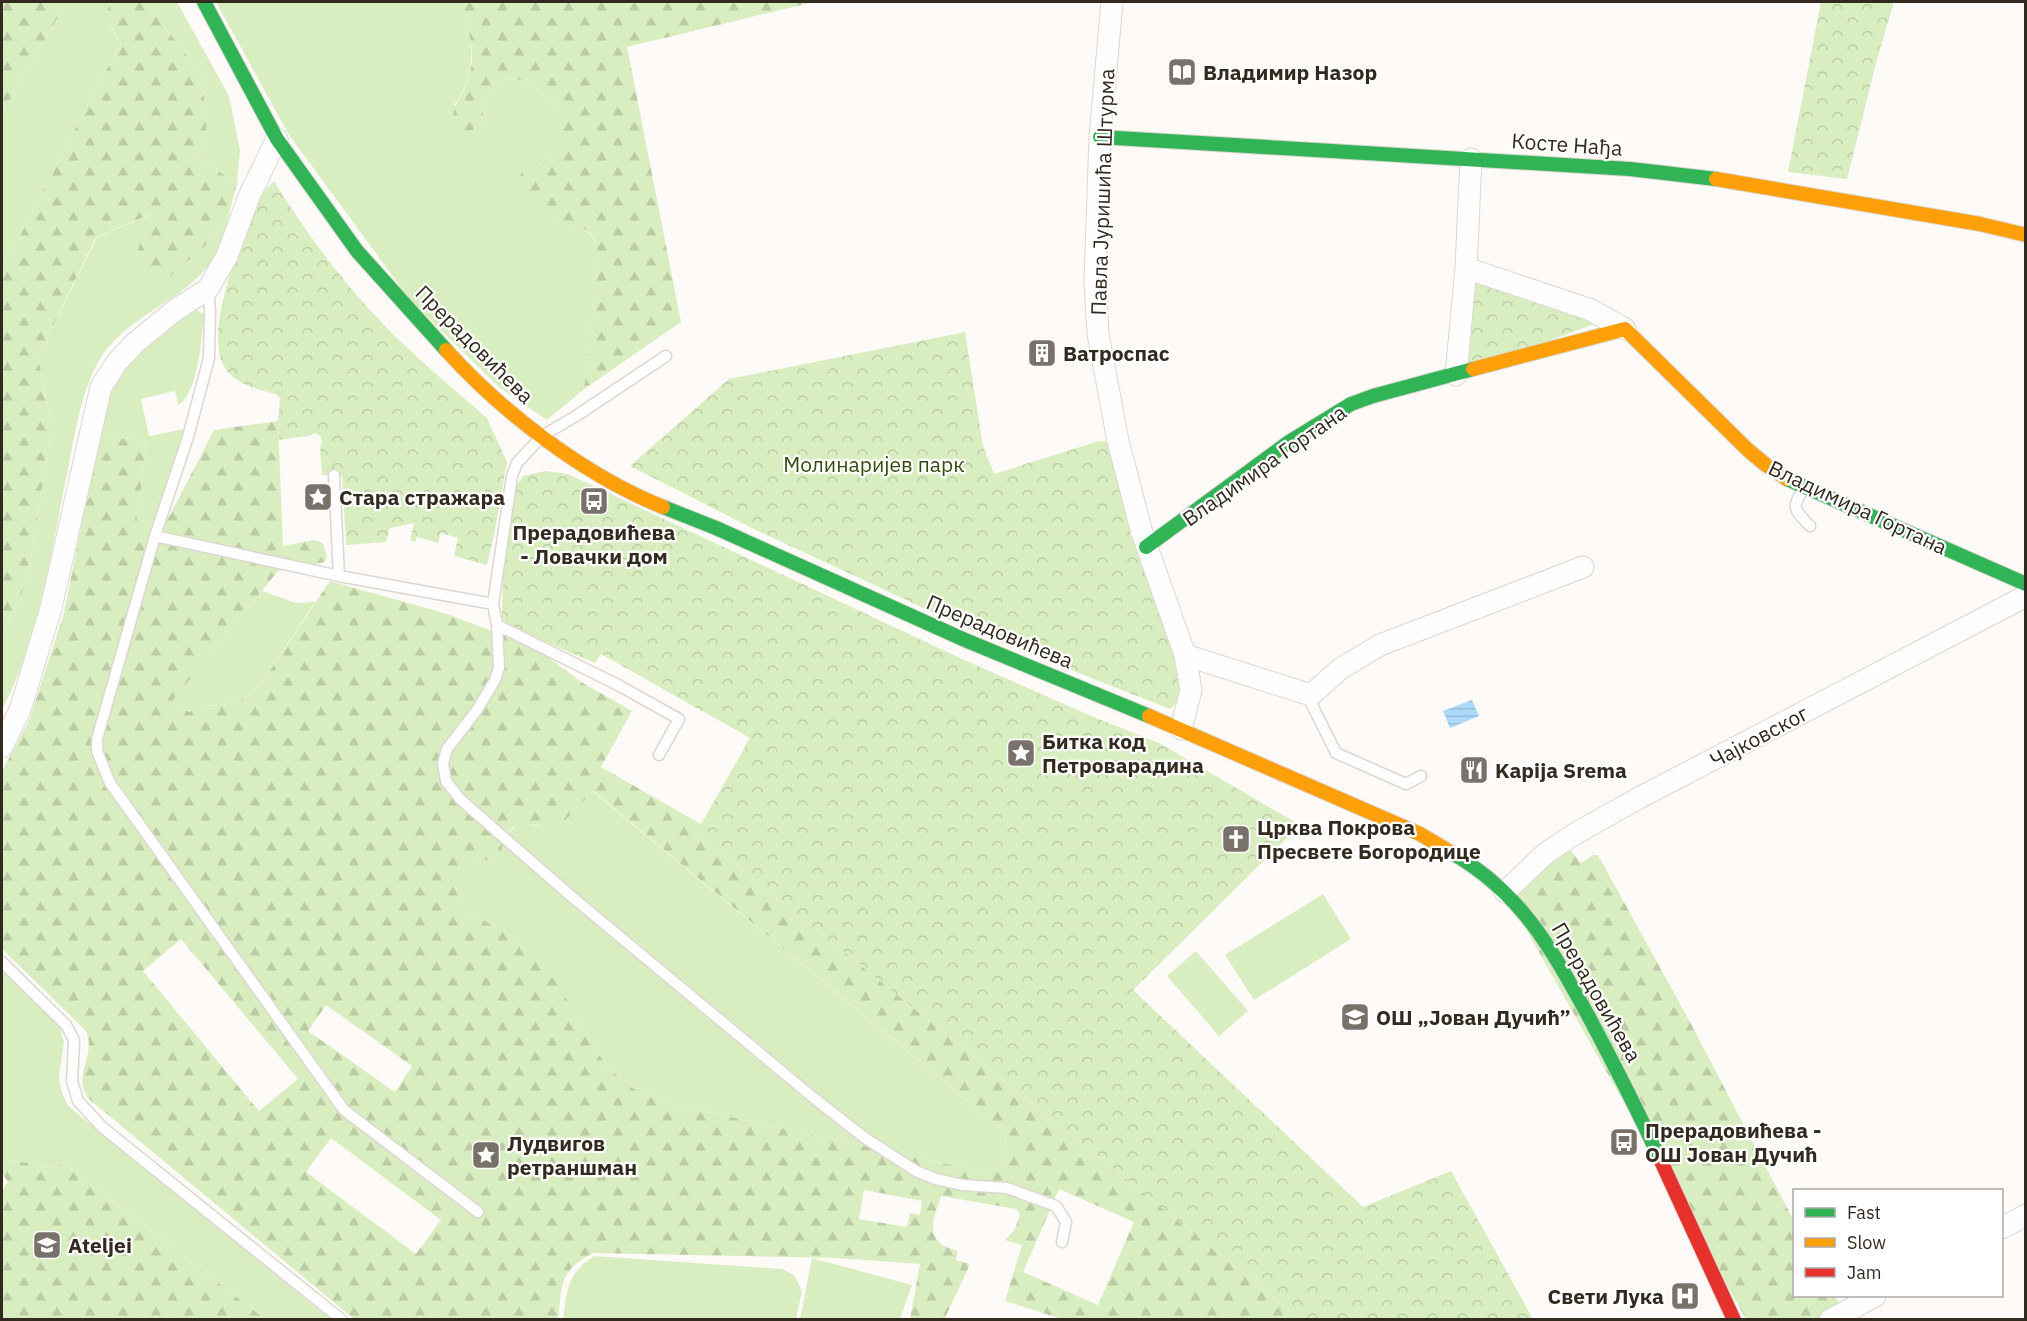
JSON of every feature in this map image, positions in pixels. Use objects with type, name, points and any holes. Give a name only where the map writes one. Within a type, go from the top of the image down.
[{"type":"main road","name":"Прерадовићева","points":[[204,2],[277,140],[357,252],[448,353],[493,398],[542,436],[607,480],[651,502],[716,528],[965,640],[1181,729],[1420,834],[1465,860],[1505,892],[1529,918],[1551,948],[1627,1087],[1734,1320]]},
{"type":"main road","name":"Косте Нађа","points":[[1100,137],[1630,169],[1707,177],[1980,224],[2025,235]]},
{"type":"main road","name":"Владимира Гортана","points":[[1146,547],[1289,442],[1351,404],[1373,396],[1625,329],[1766,465],[1805,487],[2025,584]]},
{"type":"street","name":"Павла Јуришића Штурма","points":[[1112,2],[1100,137],[1095,280],[1098,334],[1118,441],[1146,547],[1185,655],[1191,690],[1181,729]]},
{"type":"street","points":[[2,747],[20,710],[51,608],[101,387],[117,362],[135,343],[174,311],[208,289],[227,256],[250,194],[277,140]]},
{"type":"street","points":[[1456,375],[1466,268],[1471,159]]},
{"type":"street","points":[[1466,268],[1591,310],[1625,329]]},
{"type":"street","points":[[1185,655],[1307,694],[1317,692],[1340,669],[1380,645],[1583,567]]},
{"type":"street","name":"Чајковског","points":[[1505,892],[1546,853],[1573,835],[1637,799],[2025,596]]},
{"type":"street","points":[[2003,1227],[2025,1215]]},
{"type":"street","points":[[1830,1320],[1873,1297]]},
{"type":"lane","points":[[208,289],[209,358],[188,436],[155,536],[97,739],[97,751],[110,783],[344,1110],[478,1212]]},
{"type":"lane","points":[[666,356],[542,436],[517,463],[512,476],[493,604],[499,668],[495,680],[477,710],[447,749],[443,763],[446,781],[462,800],[571,896],[865,1138],[916,1171],[936,1179],[963,1185],[1007,1188],[1056,1206],[1066,1222],[1062,1242]]},
{"type":"lane","points":[[334,475],[339,576]]},
{"type":"lane","points":[[1805,487],[1795,506],[1795,511],[1810,526]]},
{"type":"lane","points":[[155,536],[339,576],[493,604]]},
{"type":"lane","points":[[496,625],[618,685],[679,719],[659,755]]},
{"type":"lane","points":[[1307,694],[1336,753],[1406,784],[1421,776]]},
{"type":"lane","points":[[2,962],[66,1025],[74,1040],[72,1081],[78,1101],[102,1126],[342,1320]]},
{"type":"green space","points":[[2,2],[67,2],[2,113]]},
{"type":"green space","points":[[67,2],[112,2],[109,6],[111,28],[122,45],[104,73],[9,257],[2,266],[2,113]]},
{"type":"green space","points":[[112,2],[145,2],[202,74],[207,135],[196,157],[237,183],[230,210],[214,238],[169,277],[158,277],[147,273],[139,267],[137,262],[139,245],[151,214],[96,237],[38,357],[52,427],[27,581],[2,637],[2,266],[9,257],[104,73],[122,45],[106,18]]},
{"type":"green space","points":[[145,2],[177,2],[229,96],[240,150],[237,183],[196,157],[207,135],[202,74]]},
{"type":"green space","points":[[216,2],[462,2],[471,55],[467,80],[454,105],[482,125],[484,105],[502,79],[513,78],[527,82],[555,103],[563,115],[564,145],[554,158],[536,161],[557,222],[577,226],[586,231],[593,239],[595,248],[594,303],[587,373],[583,390],[547,420],[500,388],[411,301],[289,135]]},
{"type":"green space","points":[[462,2],[814,2],[627,47],[681,322],[583,390],[587,373],[594,299],[594,240],[588,231],[574,225],[553,221],[534,211],[523,202],[517,190],[519,178],[525,168],[536,161],[554,158],[563,145],[563,115],[555,103],[527,82],[513,78],[502,79],[484,105],[482,125],[473,130],[462,131],[454,125],[453,115],[466,84],[472,60],[470,34]]},
{"type":"green space","points":[[1821,2],[1894,2],[1877,59],[1847,179],[1788,172]]},
{"type":"green space","points":[[274,181],[316,244],[380,321],[487,418],[507,462],[487,565],[454,556],[458,538],[441,533],[438,543],[417,537],[415,542],[410,540],[414,523],[390,528],[386,542],[346,545],[342,476],[322,475],[321,437],[315,433],[279,440],[280,398],[276,394],[240,382],[224,366],[219,353],[218,338],[222,303],[251,209]]},
{"type":"green space","points":[[230,210],[220,247],[202,273],[187,287],[122,333],[108,347],[91,377],[79,415],[50,561],[35,623],[15,682],[2,710],[2,637],[27,581],[52,427],[38,357],[97,237],[152,214],[214,238]]},
{"type":"green space","points":[[1466,268],[1608,319],[1456,375]]},
{"type":"green space","points":[[196,309],[204,315],[200,350],[195,377],[185,399],[178,405],[175,391],[141,399],[149,436],[184,429],[153,526],[137,520],[147,441],[99,436],[106,399],[124,362],[191,310]]},
{"type":"green space","name":"Молинаријев парк","points":[[965,332],[983,446],[994,474],[1099,441],[1118,441],[1191,690],[1170,709],[975,632],[758,531],[630,466],[729,379]]},
{"type":"green space","points":[[278,421],[283,546],[314,540],[323,543],[327,557],[325,562],[278,571],[168,706],[190,712],[200,706],[222,705],[242,700],[260,685],[330,581],[447,614],[534,647],[583,683],[632,711],[601,767],[701,824],[701,837],[1300,1319],[1062,1319],[1005,1301],[1022,1245],[1005,1240],[1015,1229],[1020,1214],[1016,1209],[941,1196],[933,1227],[936,1238],[944,1246],[958,1251],[956,1260],[970,1264],[946,1316],[947,1319],[910,1319],[920,1264],[836,1258],[593,1253],[573,1266],[564,1280],[558,1319],[354,1319],[90,1100],[82,1083],[89,1040],[86,1031],[2,949],[2,771],[29,721],[64,613],[99,436],[147,441],[137,520],[153,526],[170,515],[214,430]],"holes":[[[593,791],[1005,1132],[1006,1157],[1002,1167],[991,1172],[979,1171],[675,1105],[634,1089],[607,1067],[578,1022],[547,962],[517,939],[465,910],[454,884],[455,876],[465,860],[471,857],[492,861],[497,859],[504,840],[515,826],[521,824],[553,826],[564,821]],[[181,939],[298,1079],[259,1111],[143,971]],[[326,1005],[412,1066],[395,1092],[308,1031]],[[331,1138],[441,1220],[416,1254],[306,1172]],[[1059,1189],[1134,1222],[1098,1305],[1023,1272]],[[864,1190],[922,1201],[920,1215],[910,1213],[907,1227],[859,1219]]]},
{"type":"green space","points":[[545,471],[568,474],[960,658],[1091,716],[1159,743],[1300,825],[1133,990],[1363,1207],[1451,1171],[1533,1319],[1300,1319],[701,837],[701,824],[750,738],[601,654],[595,663],[510,627],[504,622],[502,616],[503,573],[517,485],[523,476]]},
{"type":"green space","points":[[262,591],[296,603],[315,602],[260,685],[242,700],[222,705],[208,705],[190,712],[167,706]]},
{"type":"green space","points":[[592,791],[1005,1132],[1006,1157],[1002,1167],[991,1172],[979,1171],[675,1105],[634,1089],[607,1067],[578,1022],[517,939],[465,910],[454,884],[455,876],[465,860],[471,857],[492,861],[497,859],[506,836],[517,824],[536,826],[559,824]]},
{"type":"green space","points":[[1563,841],[1581,863],[1593,855],[1598,855],[1690,1022],[1793,1219],[1793,1297],[1836,1297],[1848,1319],[1746,1319],[1505,892]]},
{"type":"green space","points":[[1323,894],[1351,939],[1254,1000],[1225,955]]},
{"type":"green space","points":[[1196,951],[1248,1011],[1219,1036],[1167,976]]},
{"type":"green space","points":[[2,970],[60,1027],[64,1042],[59,1076],[61,1090],[68,1106],[330,1319],[265,1319],[65,1164],[50,1167],[17,1161],[6,1162],[2,1173]]},
{"type":"green space","points":[[17,1161],[50,1167],[65,1164],[265,1319],[2,1319],[2,1191],[8,1182],[2,1173],[6,1162]]},
{"type":"green space","points":[[594,1256],[782,1269],[794,1275],[802,1291],[796,1319],[563,1319],[567,1291],[573,1276]]},
{"type":"green space","points":[[812,1258],[912,1285],[900,1319],[800,1319]]},
{"type":"water","points":[[1472,700],[1479,716],[1450,728],[1443,711]]},
{"type":"traffic: fast","points":[[204,2],[277,139],[357,251],[446,350]]},
{"type":"traffic: fast","points":[[1100,137],[1630,169],[1716,179]]},
{"type":"traffic: fast","points":[[1146,547],[1289,442],[1351,404],[1473,369]]},
{"type":"traffic: fast","points":[[1787,479],[2026,584]]},
{"type":"traffic: fast","points":[[663,507],[716,528],[965,640],[1149,716]]},
{"type":"traffic: fast","points":[[1452,853],[1477,869],[1517,905],[1548,947],[1599,1037],[1661,1161]]},
{"type":"traffic: slow","points":[[1716,179],[1980,224],[2026,235]]},
{"type":"traffic: slow","points":[[1473,369],[1625,329],[1748,450],[1787,479]]},
{"type":"traffic: slow","points":[[446,350],[493,397],[546,440],[604,478],[663,507]]},
{"type":"traffic: slow","points":[[1149,716],[1420,834],[1452,853]]},
{"type":"traffic: jam","points":[[1661,1161],[1734,1320]]},
{"type":"place","name":"Владимир Назор","points":[[1182,72]]},
{"type":"place","name":"Ватроспас","points":[[1042,353]]},
{"type":"place","name":"Стара стражара","points":[[318,497]]},
{"type":"place","name":"Прерадовићева - Ловачки дом","points":[[594,501]]},
{"type":"place","name":"Битка код Петроварадина","points":[[1021,753]]},
{"type":"place","name":"Kapija Srema","points":[[1474,770]]},
{"type":"place","name":"Црква Покрова Пресвете Богородице","points":[[1236,839]]},
{"type":"place","name":"ОШ „Јован Дучић”","points":[[1355,1017]]},
{"type":"place","name":"Прерадовићева - ОШ Јован Дучић","points":[[1624,1142]]},
{"type":"place","name":"Лудвигов ретраншман","points":[[486,1155]]},
{"type":"place","name":"Ateljei","points":[[47,1245]]},
{"type":"place","name":"Свети Лука","points":[[1685,1296]]}]
